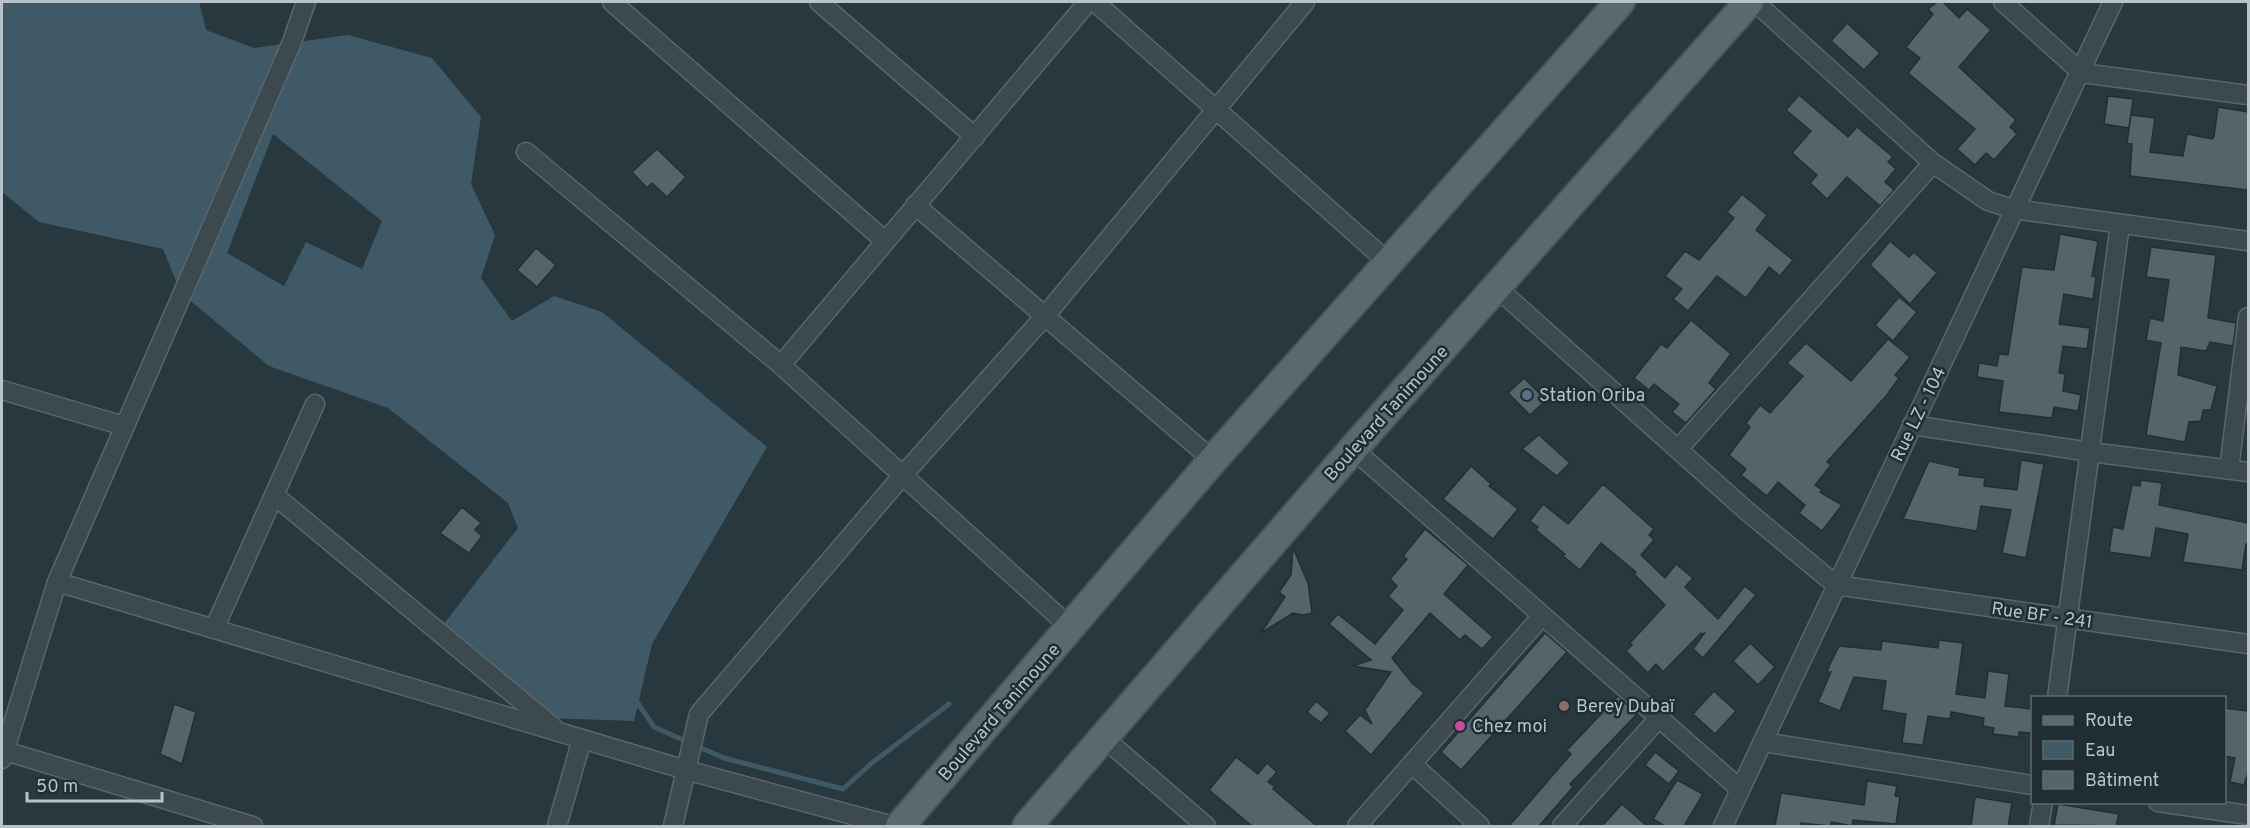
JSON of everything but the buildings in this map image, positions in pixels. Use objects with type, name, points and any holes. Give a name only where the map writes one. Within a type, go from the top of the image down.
[{"type":"main road","name":"Boulevard Tanimoune","points":[[900,826],[1213,460],[1620,2]]},
{"type":"main road","name":"Boulevard Tanimoune","points":[[1027,826],[1105,739],[1353,449],[1749,2]]},
{"type":"street","points":[[252,826],[2,753],[57,582],[287,53],[306,2]]},
{"type":"street","points":[[612,2],[885,240]]},
{"type":"street","points":[[819,2],[975,137]]},
{"type":"street","points":[[781,365],[1088,2]]},
{"type":"street","points":[[1095,2],[1389,263]]},
{"type":"street","points":[[673,826],[699,714],[903,476],[1045,316],[1305,2]]},
{"type":"street","points":[[1755,2],[1933,163],[1988,201],[2013,209],[2248,241]]},
{"type":"street","points":[[2003,2],[2082,73],[2248,95]]},
{"type":"street","name":"Rue LZ - 104","points":[[1723,826],[1958,332],[2013,209],[2082,73],[2113,2]]},
{"type":"street","points":[[526,152],[781,365],[1071,628]]},
{"type":"street","points":[[1679,448],[1933,163]]},
{"type":"street","points":[[915,205],[1213,460]]},
{"type":"street","points":[[2057,696],[2120,224]]},
{"type":"street","points":[[1497,288],[1679,448],[1748,512],[1836,585]]},
{"type":"street","points":[[2229,469],[2248,317]]},
{"type":"street","points":[[2,390],[124,426]]},
{"type":"street","points":[[214,629],[315,404]]},
{"type":"street","points":[[1912,425],[2090,452],[2248,472]]},
{"type":"street","points":[[1353,449],[1740,789]]},
{"type":"street","points":[[274,495],[558,731]]},
{"type":"street","points":[[57,582],[686,770],[892,826]]},
{"type":"street","name":"Rue BF - 241","points":[[1836,585],[2248,644]]},
{"type":"street","points":[[1357,826],[1542,616]]},
{"type":"street","points":[[1562,826],[1659,718]]},
{"type":"street","points":[[557,826],[582,739]]},
{"type":"street","points":[[1105,739],[1206,826]]},
{"type":"street","points":[[1763,742],[2031,785]]},
{"type":"street","points":[[1412,764],[1480,826]]},
{"type":"street","points":[[2039,826],[2043,804]]},
{"type":"street","points":[[2173,804],[2248,814]]},
{"type":"water","points":[[2,2],[199,2],[206,30],[254,48],[348,35],[432,58],[481,117],[471,184],[495,235],[481,278],[512,321],[554,296],[602,312],[767,447],[652,644],[634,721],[548,718],[443,625],[518,528],[508,503],[388,408],[269,366],[181,293],[163,249],[39,222],[2,192]],"holes":[[[273,134],[382,221],[362,269],[306,242],[284,286],[227,253]]]},
{"type":"waterway","points":[[635,699],[654,727],[724,758],[843,789],[872,763],[949,704]]},
{"type":"place","name":"Station Oriba","points":[[1527,395]]},
{"type":"place","name":"Berey Dubaï","points":[[1564,706]]},
{"type":"place","name":"Chez moi","points":[[1460,726]]}]
